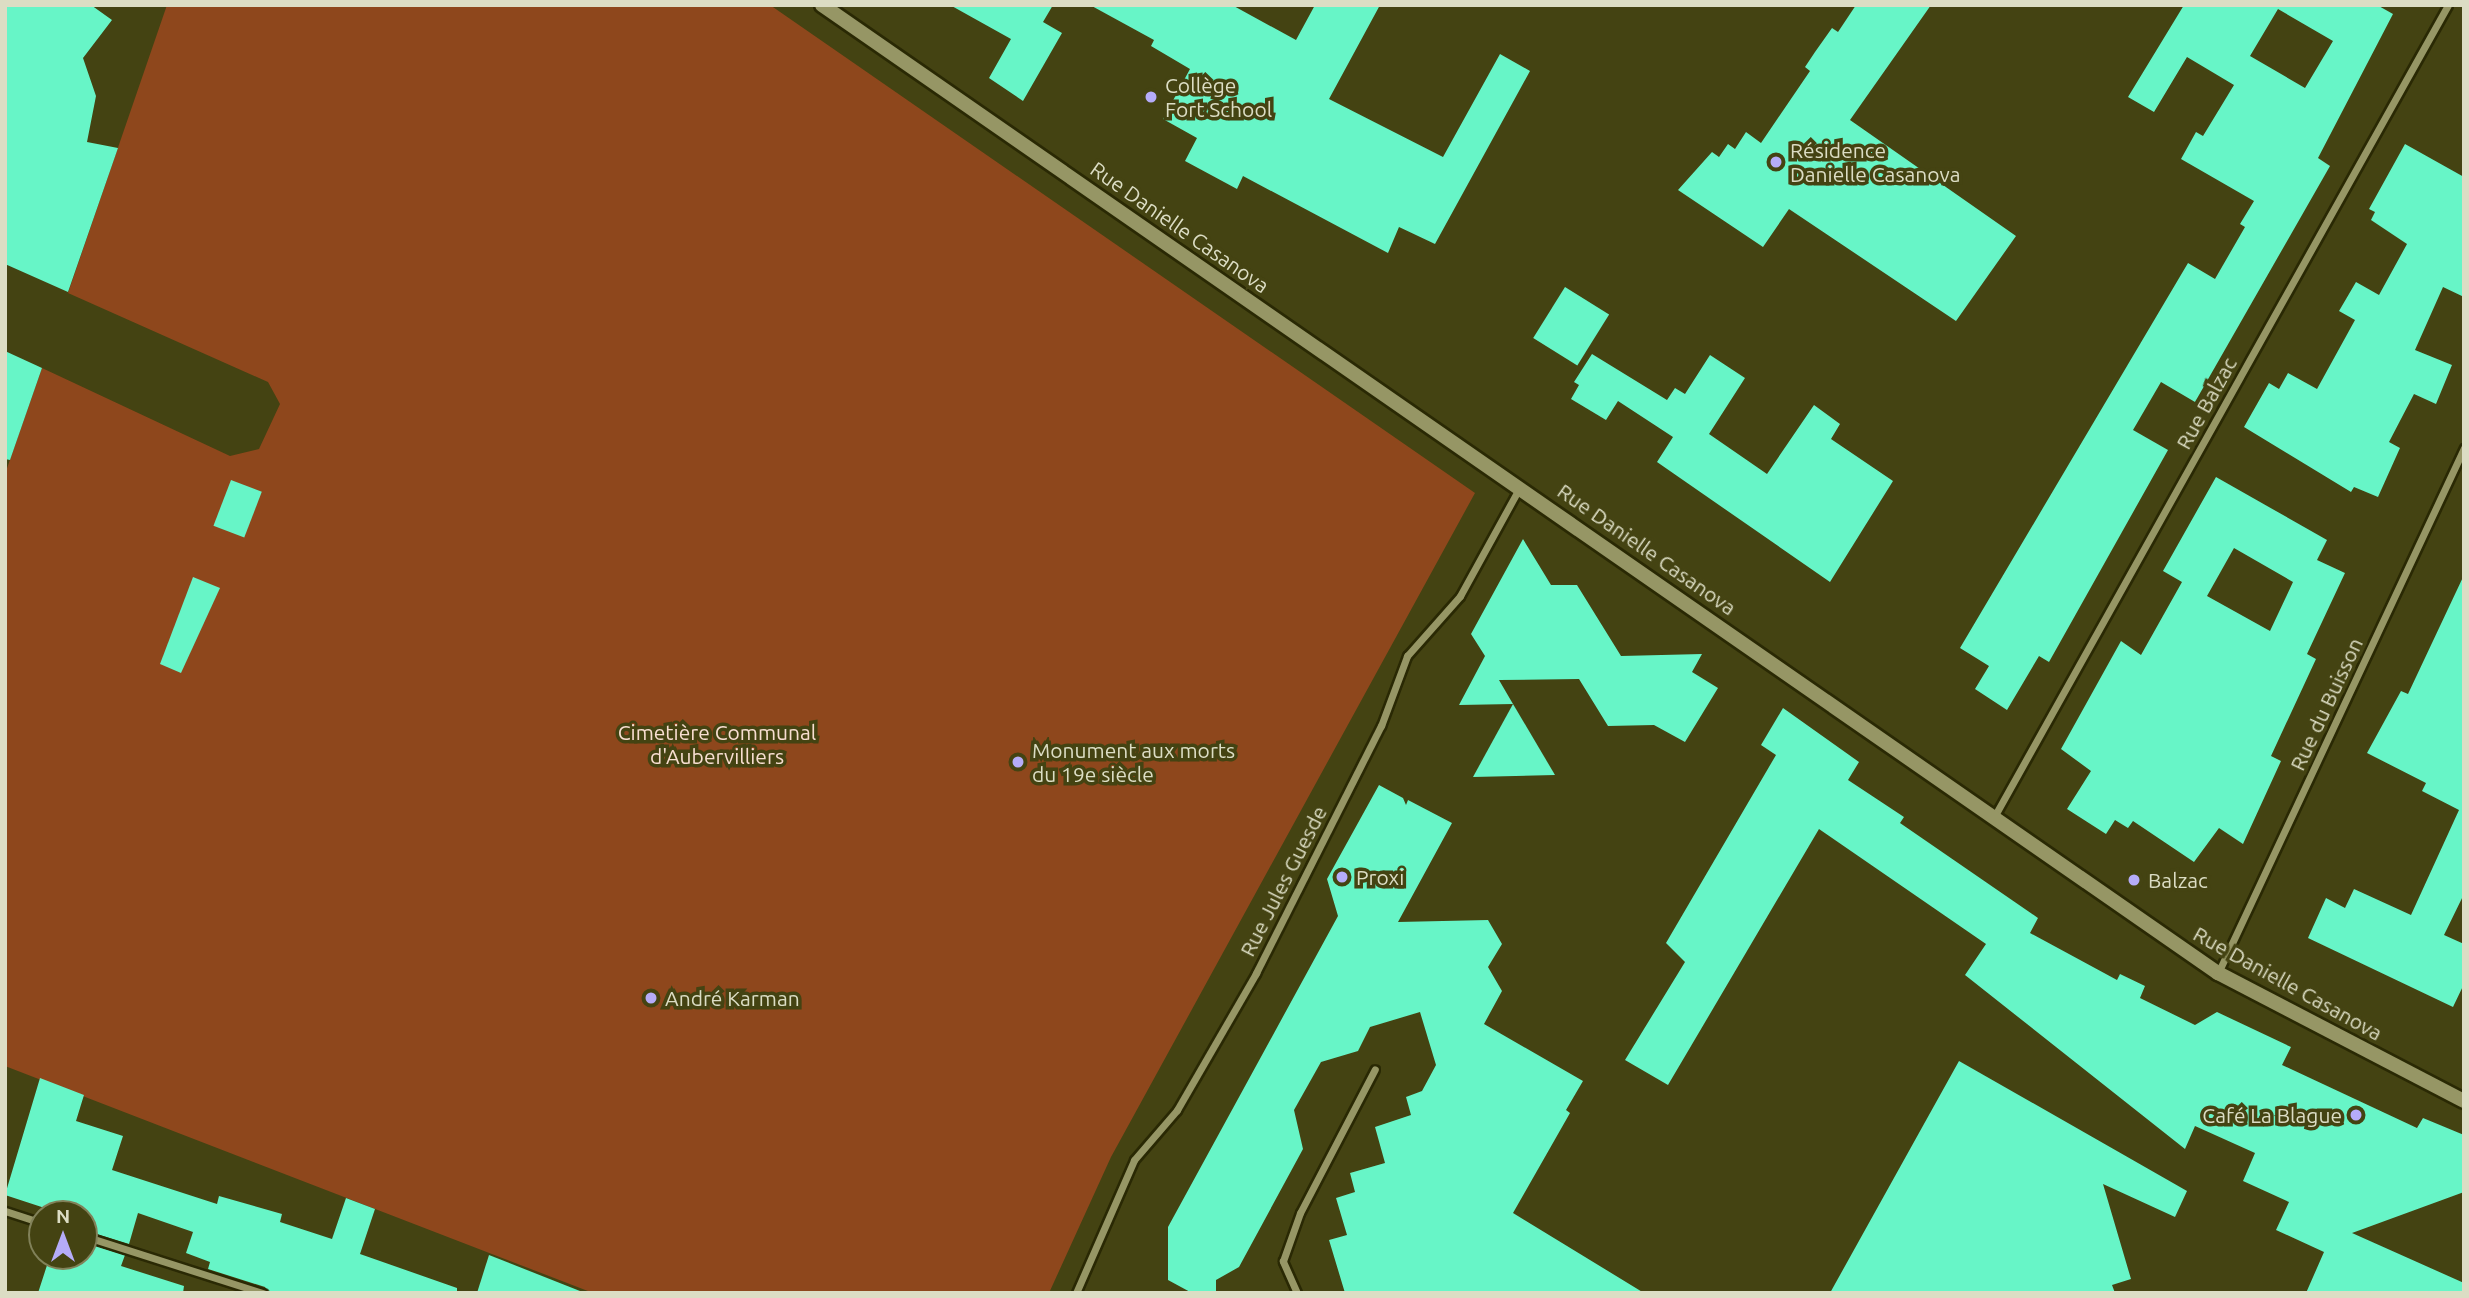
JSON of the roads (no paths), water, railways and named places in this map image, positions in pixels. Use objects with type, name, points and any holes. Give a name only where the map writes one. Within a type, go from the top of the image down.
[{"type":"main road","name":"Rue Danielle Casanova","points":[[821,5],[1520,486],[2218,973],[2464,1101]]},
{"type":"street","name":"Rue Balzac","points":[[1994,817],[2448,5]]},
{"type":"street","name":"Rue du Buisson","points":[[2218,973],[2464,449]]},
{"type":"street","name":"Rue Jules Guesde","points":[[1076,1293],[1134,1160],[1177,1110],[1256,973],[1381,726],[1407,656],[1455,603],[1520,486]]},
{"type":"street","points":[[1297,1293],[1283,1261],[1300,1213],[1375,1069]]},
{"type":"street","points":[[5,1211],[28,1218]]},
{"type":"street","points":[[98,1240],[263,1293]]},
{"type":"place","name":"Collège Fort School","points":[[1151,97]]},
{"type":"place","name":"Résidence Danielle Casanova","points":[[1776,162]]},
{"type":"place","name":"Monument aux morts du 19e siècle","points":[[1018,762]]},
{"type":"place","name":"Proxi","points":[[1342,877]]},
{"type":"place","name":"Balzac","points":[[2134,880]]},
{"type":"place","name":"André Karman","points":[[651,998]]},
{"type":"place","name":"Café La Blague","points":[[2356,1115]]},
{"type":"park label","name":"Cimetière Communal d'Aubervilliers","points":[[717,744]]}]
